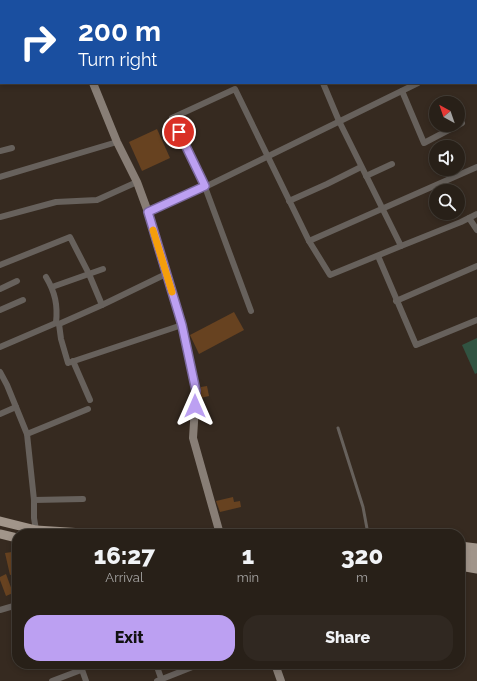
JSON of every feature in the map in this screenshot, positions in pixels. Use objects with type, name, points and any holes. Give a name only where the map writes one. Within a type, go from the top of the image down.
[{"type":"main road","points":[[0,521],[32,529]]},
{"type":"main road","points":[[0,527],[12,530]]},
{"type":"main road","points":[[0,534],[12,537]]},
{"type":"main road","points":[[0,539],[12,542]]},
{"type":"main road","points":[[465,547],[477,548]]},
{"type":"main road","points":[[465,554],[477,556]]},
{"type":"main road","points":[[465,561],[477,562]]},
{"type":"main road","points":[[465,567],[477,569]]},
{"type":"street","points":[[93,84],[117,142],[137,182],[148,212],[182,325],[196,391],[193,438],[219,529]]},
{"type":"street","points":[[323,84],[339,121],[401,246]]},
{"type":"street","points":[[148,212],[339,121],[405,87],[415,84]]},
{"type":"street","points":[[405,87],[424,143],[446,132]]},
{"type":"street","points":[[251,312],[205,186],[172,118],[235,89],[309,241],[330,275],[477,214]]},
{"type":"street","points":[[0,177],[117,142]]},
{"type":"street","points":[[0,151],[12,148]]},
{"type":"street","points":[[366,176],[392,164]]},
{"type":"street","points":[[289,201],[327,184],[361,166]]},
{"type":"street","points":[[309,241],[477,167]]},
{"type":"street","points":[[0,217],[56,202],[97,200],[137,182]]},
{"type":"street","points":[[469,218],[477,230]]},
{"type":"street","points":[[0,265],[70,237],[89,274],[102,305]]},
{"type":"street","points":[[378,256],[416,345],[477,320]]},
{"type":"street","points":[[396,301],[477,266]]},
{"type":"street","points":[[52,287],[103,269]]},
{"type":"street","points":[[0,347],[102,305],[166,274]]},
{"type":"street","points":[[46,277],[52,287],[57,310],[60,339],[68,363],[182,325]]},
{"type":"street","points":[[0,289],[17,282]]},
{"type":"street","points":[[0,310],[23,300]]},
{"type":"street","points":[[73,361],[90,400]]},
{"type":"street","points":[[0,372],[7,385],[27,434],[36,529]]},
{"type":"street","points":[[0,388],[7,385]]},
{"type":"street","points":[[0,414],[16,407]]},
{"type":"street","points":[[27,434],[88,409]]},
{"type":"street","points":[[34,500],[83,499]]},
{"type":"street","points":[[0,610],[12,606]]},
{"type":"street","points":[[52,681],[76,669]]},
{"type":"street","points":[[81,669],[86,681]]},
{"type":"street","points":[[157,669],[160,680],[188,669]]},
{"type":"street","points":[[277,669],[281,681]]},
{"type":"lane","points":[[338,428],[363,507],[367,529]]},
{"type":"green space","points":[[477,338],[477,373],[475,374],[462,345]]},
{"type":"building","points":[[157,129],[170,158],[142,171],[129,142]]},
{"type":"building","points":[[234,312],[244,330],[199,354],[190,335]]},
{"type":"building","points":[[207,386],[209,396],[201,398],[201,387]]},
{"type":"building","points":[[233,497],[234,502],[240,501],[241,507],[220,512],[216,501]]},
{"type":"building","points":[[12,552],[12,574],[10,575],[5,553]]},
{"type":"building","points":[[6,574],[12,593],[6,596],[0,577]]},
{"type":"slow traffic","points":[[153,230],[172,292]]},
{"type":"route","points":[[179,132],[205,186],[148,212],[182,325],[196,391],[195,406]]}]
